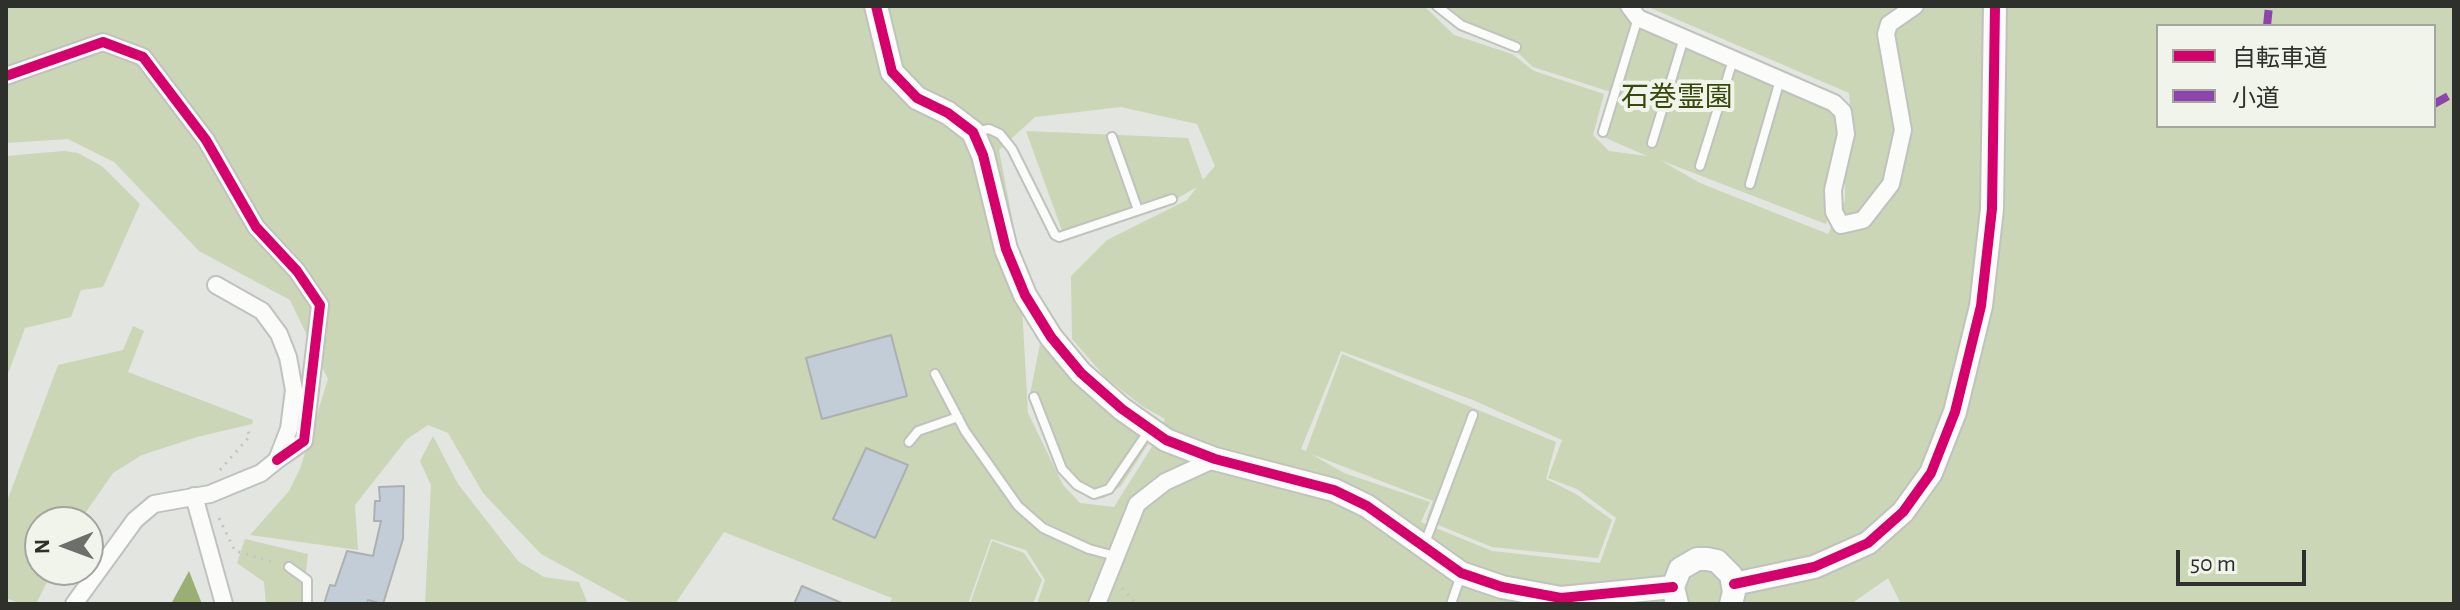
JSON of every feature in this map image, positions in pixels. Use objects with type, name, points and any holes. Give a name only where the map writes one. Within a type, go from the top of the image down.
[{"type":"street","points":[[876,6],[892,72],[917,98],[948,113],[973,132],[983,155],[1006,249],[1025,295],[1051,337],[1081,373],[1166,440],[1215,459],[1334,490],[1367,506],[1461,573],[1561,601],[1675,596],[1680,569],[1697,559],[1707,559],[1725,567],[1732,594],[1814,567],[1868,543],[1903,512],[1931,473],[1955,412],[1981,306],[1992,209],[1995,6]]},
{"type":"street","points":[[1633,12],[1684,38],[1834,103],[1843,112],[1846,134],[1833,190],[1834,212],[1841,225],[1863,220],[1891,184],[1903,130],[1886,34],[1889,24],[1915,6]]},
{"type":"street","points":[[6,76],[103,42],[143,57],[206,140],[256,227],[297,271],[320,305],[304,441],[261,473],[202,495],[154,504],[135,520],[74,604]]},
{"type":"street","points":[[216,285],[262,311],[279,334],[288,357],[294,390],[289,429],[277,460]]},
{"type":"street","points":[[1097,604],[1137,504],[1165,482],[1215,459]]},
{"type":"street","points":[[202,495],[224,604]]},
{"type":"lane","points":[[1437,6],[1461,25],[1516,47]]},
{"type":"lane","points":[[1603,132],[1633,12]]},
{"type":"lane","points":[[1652,143],[1684,38]]},
{"type":"lane","points":[[1700,166],[1733,59]]},
{"type":"lane","points":[[1750,184],[1780,80]]},
{"type":"lane","points":[[973,132],[989,129],[1006,142],[1059,237],[1172,199]]},
{"type":"lane","points":[[1112,137],[1138,210]]},
{"type":"lane","points":[[935,374],[958,417],[1018,506],[1043,528],[1089,549],[1115,556]]},
{"type":"lane","points":[[1034,397],[1062,469],[1077,485],[1094,494],[1115,483],[1150,429]]},
{"type":"lane","points":[[1423,547],[1473,415]]},
{"type":"lane","points":[[909,442],[918,431],[958,417]]},
{"type":"lane","points":[[289,567],[307,580],[307,604]]},
{"type":"lane","points":[[1451,604],[1461,573]]},
{"type":"path","points":[[246,427],[250,436],[202,495],[235,551],[289,567]]},
{"type":"green space","name":"石巻霊園","points":[[6,6],[1424,6],[1454,35],[1512,54],[1534,71],[1604,94],[1593,135],[1609,151],[1647,156],[1599,135],[1611,92],[1533,67],[1516,51],[1459,31],[1431,6],[1637,6],[1639,12],[1832,96],[1852,124],[1849,93],[1648,7],[2454,6],[2454,604],[1901,604],[1888,578],[1851,604],[1037,604],[1045,580],[1026,550],[991,539],[968,604],[890,604],[892,598],[724,532],[675,604],[633,604],[541,554],[483,493],[448,433],[428,425],[407,439],[355,505],[358,550],[250,535],[289,491],[300,469],[328,379],[290,300],[199,251],[114,162],[68,139],[6,143]],"holes":[[[1121,107],[1197,124],[1215,166],[1203,180],[1188,138],[1026,131],[1065,239],[1176,199],[1197,187],[1187,200],[1107,240],[1071,276],[1072,339],[1106,378],[1142,406],[1165,419],[1153,445],[1114,507],[1080,503],[1063,485],[1028,413],[1019,254],[999,150],[1035,117]],[[1845,157],[1845,200],[1828,234],[1700,183],[1660,160],[1826,224]],[[1341,351],[1473,400],[1562,440],[1548,478],[1577,489],[1616,518],[1600,563],[1492,551],[1421,522],[1430,502],[1344,473],[1311,454],[1433,501],[1426,520],[1492,547],[1598,558],[1612,520],[1576,494],[1546,479],[1556,442],[1342,354],[1306,451],[1301,449]]]},
{"type":"green space","points":[[64,151],[78,153],[103,167],[140,204],[103,287],[81,290],[71,317],[25,328],[6,379],[6,156]]},
{"type":"green space","points":[[133,326],[144,331],[128,372],[253,420],[252,424],[197,437],[142,455],[113,473],[90,506],[24,506],[24,586],[45,586],[36,604],[21,604],[6,598],[6,504],[58,365],[123,350]]},
{"type":"green space","points":[[1040,344],[1072,380],[1148,444],[1121,486],[1103,498],[1090,499],[1069,484],[1029,399]]},
{"type":"green space","points":[[433,436],[458,484],[518,561],[544,577],[579,582],[588,604],[425,604],[431,485],[420,461]]},
{"type":"green space","points":[[245,539],[308,554],[302,604],[266,604],[264,582],[237,563]]},
{"type":"green space","points":[[992,541],[1024,553],[1042,580],[1033,604],[970,604]]},
{"type":"shaded area","points":[[189,571],[202,604],[171,604]]},
{"type":"building","points":[[891,335],[907,396],[822,419],[806,358]]},
{"type":"building","points":[[866,448],[908,465],[875,538],[833,519]]},
{"type":"building","points":[[404,486],[403,539],[383,604],[368,600],[367,604],[324,604],[330,585],[335,586],[347,551],[373,556],[381,521],[374,521],[375,501],[380,501],[379,487]]},
{"type":"building","points":[[802,586],[844,604],[794,604]]},
{"type":"marked path","points":[[2267,24],[2269,6]]},
{"type":"marked path","points":[[2436,103],[2454,93]]},
{"type":"cycle path","points":[[876,6],[892,72],[917,98],[948,113],[973,132],[983,155],[1006,249],[1025,295],[1051,337],[1081,373],[1122,409],[1166,440],[1215,459],[1334,490],[1367,506],[1461,573],[1502,587],[1561,598],[1673,587]]},
{"type":"cycle path","points":[[1734,584],[1814,567],[1868,543],[1903,512],[1931,473],[1955,412],[1981,306],[1992,209],[1995,6]]},
{"type":"cycle path","points":[[6,76],[103,42],[143,57],[206,140],[256,227],[297,271],[320,305],[304,441],[277,460]]}]
